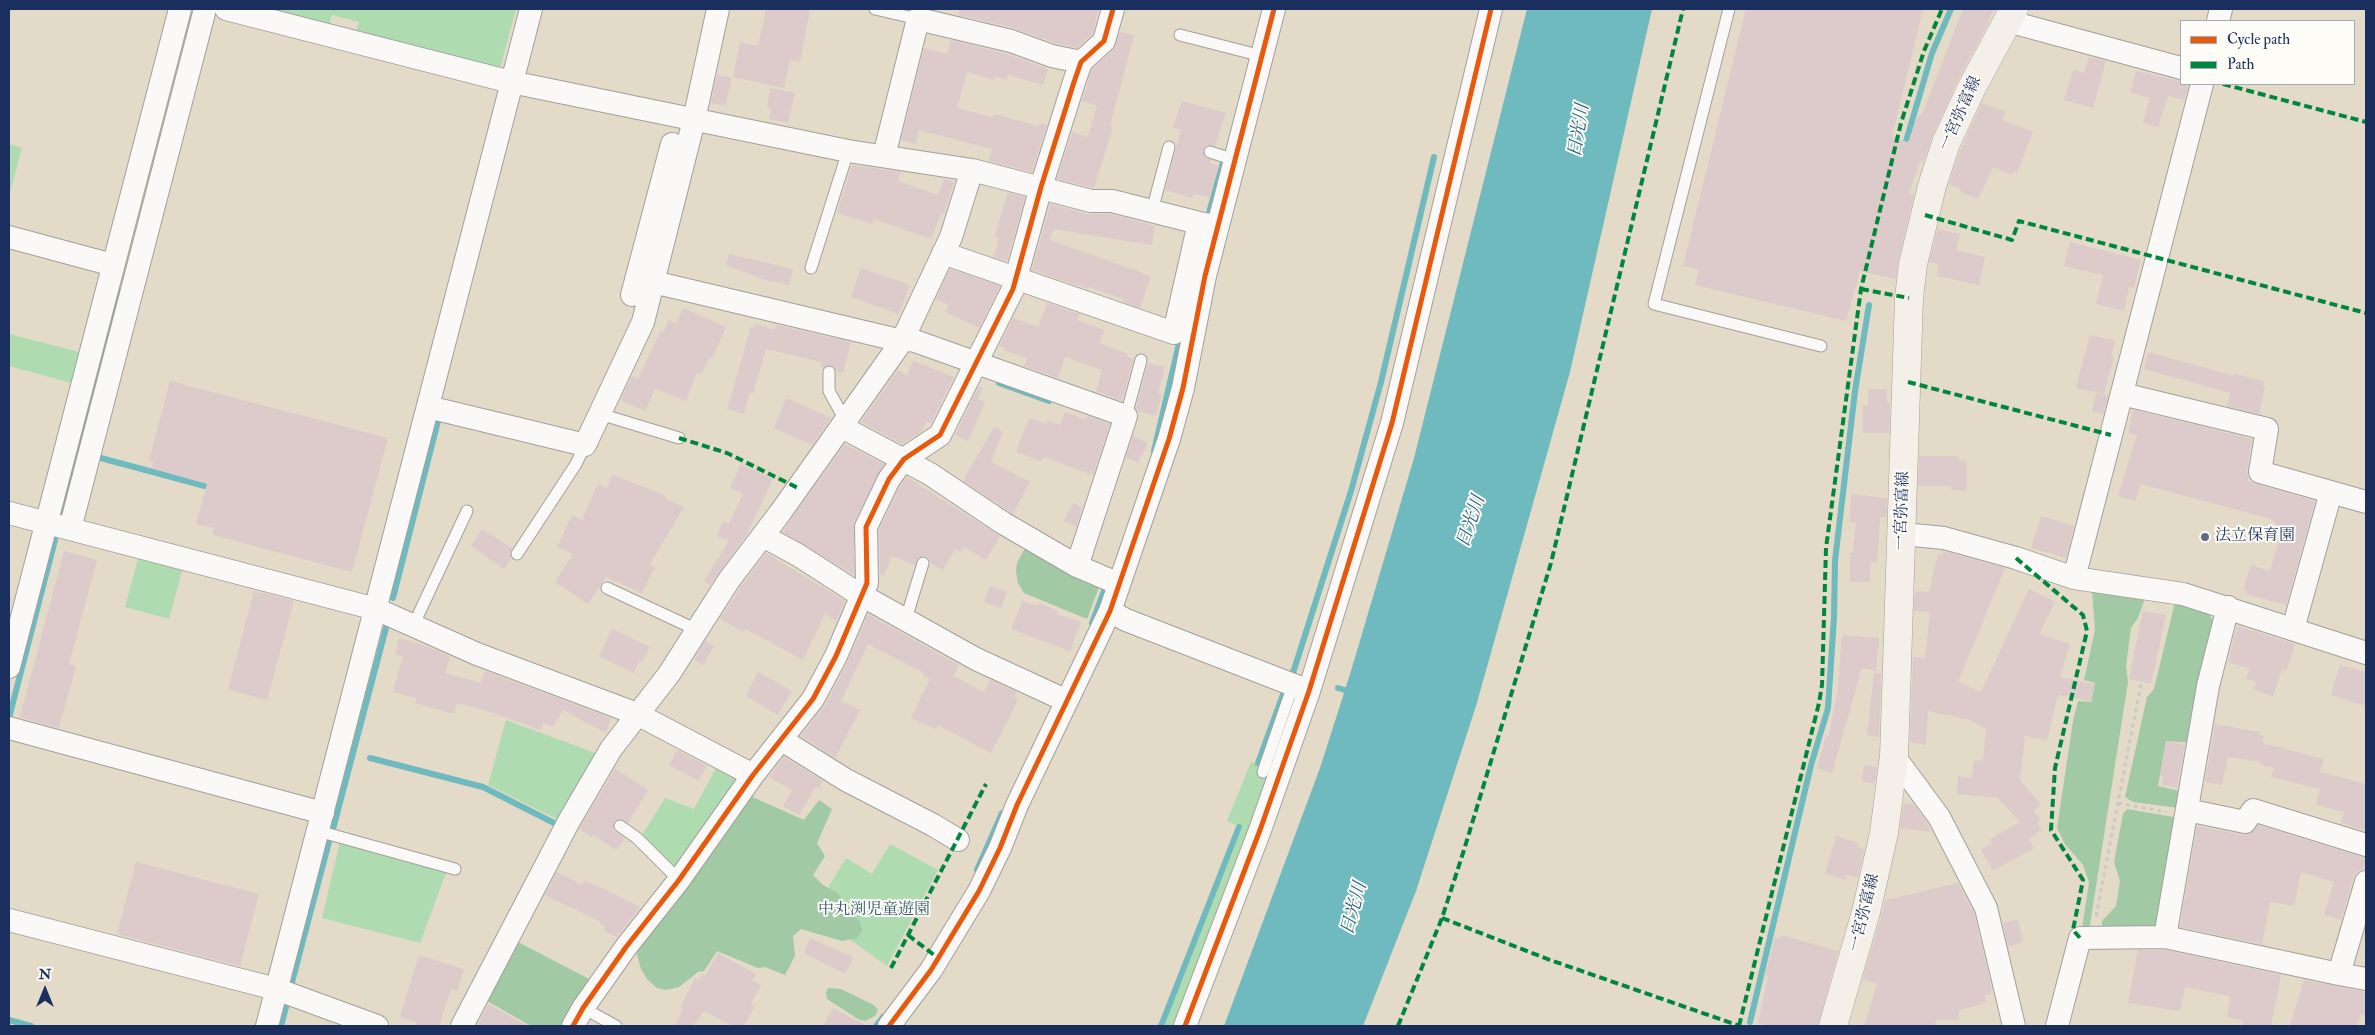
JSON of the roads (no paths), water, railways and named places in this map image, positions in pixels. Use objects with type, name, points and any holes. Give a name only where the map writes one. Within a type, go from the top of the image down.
[{"type":"main road","name":"一宮弥富線","points":[[1834,1026],[1866,912],[1884,833],[1894,756],[1903,534],[1909,298],[1913,264],[1932,186],[1946,143],[1971,89],[2010,15]]},
{"type":"street","points":[[9,667],[180,9]]},
{"type":"street","points":[[70,529],[204,9]]},
{"type":"street","points":[[226,9],[511,82],[848,151],[972,170],[1091,201],[1112,201],[1208,224]]},
{"type":"street","points":[[267,1026],[511,82],[532,9]]},
{"type":"street","points":[[632,295],[687,118],[718,9]]},
{"type":"street","points":[[578,1017],[679,880],[753,775],[813,699],[836,656],[867,583],[866,527],[889,479],[904,459],[940,434],[1016,279],[1041,187],[1081,62],[1104,41],[1113,9]]},
{"type":"street","points":[[889,1026],[931,970],[979,891],[1000,848],[1060,698],[1110,611],[1112,581],[1169,439],[1208,224],[1223,156],[1256,55],[1274,9]]},
{"type":"street","points":[[1185,1026],[1260,830],[1301,688],[1392,423],[1492,9]]},
{"type":"street","points":[[2010,15],[2180,68]]},
{"type":"street","points":[[884,156],[923,16],[1011,41],[1052,56],[1081,62]]},
{"type":"street","points":[[2074,578],[2202,85]]},
{"type":"street","points":[[428,407],[585,445],[643,322],[687,118]]},
{"type":"street","points":[[462,1026],[591,780],[637,714],[669,674],[729,580],[844,424],[902,341],[951,237],[972,170]]},
{"type":"street","points":[[943,253],[1174,333],[1208,224]]},
{"type":"street","points":[[9,238],[113,265]]},
{"type":"street","points":[[653,282],[902,341],[912,340],[1126,416],[1077,566]]},
{"type":"street","points":[[2122,394],[2267,429],[2260,472],[2366,502]]},
{"type":"street","points":[[844,424],[930,474],[1003,523],[1077,566],[1112,581]]},
{"type":"street","points":[[2293,629],[2331,492]]},
{"type":"street","points":[[9,513],[376,610],[477,654],[637,714],[753,775]]},
{"type":"street","points":[[1903,534],[1944,538],[2016,558],[2074,578],[2183,594],[2366,653]]},
{"type":"street","points":[[762,536],[976,659],[1060,698]]},
{"type":"street","points":[[2165,937],[2208,686],[2228,607]]},
{"type":"street","points":[[1110,611],[1126,620],[1301,688]]},
{"type":"street","points":[[9,728],[320,822]]},
{"type":"street","points":[[782,740],[846,780],[933,824],[958,840]]},
{"type":"street","points":[[1894,756],[1939,817],[1986,908],[2014,1026]]},
{"type":"street","points":[[2186,813],[2245,822],[2254,810],[2366,846]]},
{"type":"street","points":[[2339,974],[2366,882]]},
{"type":"street","points":[[9,920],[276,989],[377,1026]]},
{"type":"street","points":[[2057,1026],[2080,938],[2165,937],[2366,979]]},
{"type":"lane","points":[[875,9],[923,16]]},
{"type":"lane","points":[[1729,9],[1654,304],[1821,346]]},
{"type":"lane","points":[[1180,35],[1256,55]]},
{"type":"lane","points":[[1152,211],[1169,147]]},
{"type":"lane","points":[[811,268],[848,151]]},
{"type":"lane","points":[[1126,416],[1141,360]]},
{"type":"lane","points":[[829,372],[829,391],[844,424]]},
{"type":"lane","points":[[600,414],[679,438]]},
{"type":"lane","points":[[517,554],[576,464],[585,445]]},
{"type":"lane","points":[[413,626],[467,511]]},
{"type":"lane","points":[[906,619],[922,563]]},
{"type":"lane","points":[[607,588],[697,630]]},
{"type":"lane","points":[[1263,772],[1301,688]]},
{"type":"lane","points":[[320,822],[455,869]]},
{"type":"lane","points":[[620,826],[637,838],[679,880]]},
{"type":"lane","points":[[578,1017],[616,1026]]},
{"type":"water","name":"日光川","points":[[1527,9],[1652,9],[1570,372],[1476,706],[1416,891],[1363,1026],[1224,1026],[1320,768],[1351,671],[1414,458]]},
{"type":"waterway","points":[[1904,148],[1932,53],[1951,9]]},
{"type":"waterway","points":[[1207,220],[1225,155]]},
{"type":"waterway","points":[[1292,676],[1351,491],[1381,382],[1434,157]]},
{"type":"waterway","points":[[63,512],[120,291]]},
{"type":"waterway","points":[[1750,1022],[1811,765],[1828,708],[1834,617],[1835,561],[1855,391],[1869,305]]},
{"type":"waterway","points":[[1154,451],[1181,335]]},
{"type":"waterway","points":[[999,383],[1049,401]]},
{"type":"waterway","points":[[393,598],[439,417]]},
{"type":"waterway","points":[[97,457],[205,486]]},
{"type":"waterway","points":[[9,718],[55,540]]},
{"type":"waterway","points":[[1092,623],[1107,583]]},
{"type":"waterway","points":[[333,829],[386,628]]},
{"type":"waterway","points":[[1338,688],[1351,692]]},
{"type":"waterway","points":[[1258,763],[1285,689]]},
{"type":"waterway","points":[[370,758],[483,787],[560,826]]},
{"type":"waterway","points":[[977,870],[1002,813]]},
{"type":"waterway","points":[[1161,1026],[1239,827]]},
{"type":"waterway","points":[[291,986],[329,842]]},
{"type":"waterway","points":[[281,1026],[287,1003]]},
{"type":"waterway","points":[[876,1026],[883,1017]]},
{"type":"waterway","points":[[9,1020],[31,1026]]},
{"type":"place","name":"法立保育園","points":[[2205,537]]},
{"type":"park label","name":"中丸渕児童遊園","points":[[874,911]]}]
